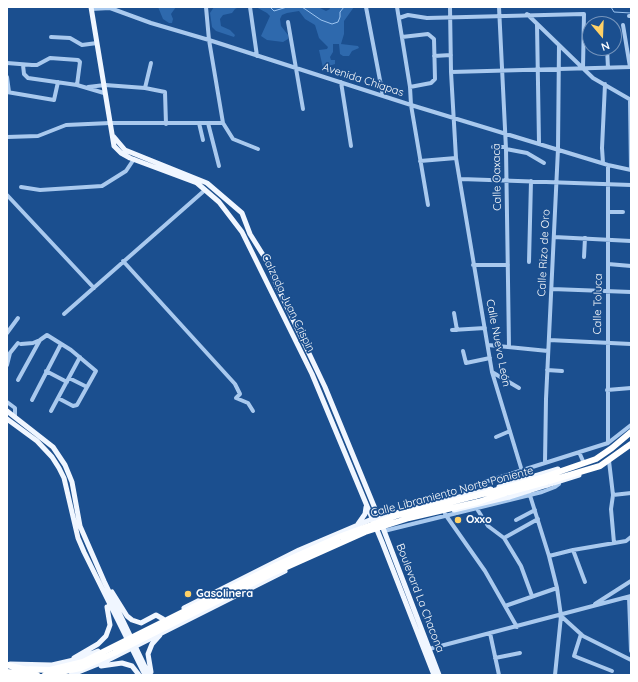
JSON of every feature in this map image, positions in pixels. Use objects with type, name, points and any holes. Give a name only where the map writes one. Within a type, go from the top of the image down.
[{"type":"highway","name":"Calle Libramiento Norte Poniente","points":[[45,675],[69,672],[92,664],[271,574],[365,532],[409,518],[477,502],[509,492],[596,459],[631,432]]},
{"type":"highway","name":"Calle Libramiento Norte Poniente","points":[[542,480],[583,472],[609,461],[631,444]]},
{"type":"highway","name":"Calle Libramiento Norte Poniente","points":[[7,673],[50,670],[83,662],[277,565],[339,537],[398,515],[477,502]]},
{"type":"highway","name":"Calle Libramiento Norte Poniente","points":[[7,665],[37,675]]},
{"type":"main road","name":"Calzada Juan Crispin","points":[[91,8],[114,146],[121,153],[134,159],[197,183],[230,214],[248,242],[312,374],[382,542]]},
{"type":"main road","name":"Calzada Juan Crispin","points":[[112,132],[115,140],[125,150],[200,179],[239,209],[253,240],[265,258],[325,387],[384,529]]},
{"type":"main road","points":[[230,214],[233,209],[239,209]]},
{"type":"main road","points":[[234,220],[239,219],[242,214]]},
{"type":"main road","points":[[7,411],[53,447],[65,465],[72,482],[80,526],[101,582],[108,611],[109,630],[103,641],[66,662]]},
{"type":"main road","points":[[7,419],[37,442],[52,457],[60,468],[64,478],[78,538],[101,582],[145,675]]},
{"type":"main road","name":"Calle Libramiento Norte Poniente","points":[[71,675],[88,670],[290,568],[377,530],[445,514],[542,480],[583,461],[596,459]]},
{"type":"main road","name":"Calle Libramiento Norte Poniente","points":[[7,665],[44,666],[66,662],[94,654],[272,563],[378,516],[516,482],[542,480],[559,482],[583,472]]},
{"type":"main road","points":[[373,505],[378,510],[389,514]]},
{"type":"main road","points":[[356,526],[365,514],[366,506]]},
{"type":"main road","name":"Boulevard La Chacona","points":[[384,529],[426,646],[434,675]]},
{"type":"main road","name":"Boulevard La Chacona","points":[[382,542],[439,675]]},
{"type":"main road","points":[[101,582],[132,620],[140,623],[156,616],[163,619]]},
{"type":"main road","points":[[152,675],[148,662],[149,648],[165,631]]},
{"type":"main road","points":[[132,647],[149,675]]},
{"type":"main road","points":[[88,670],[122,663],[132,666],[139,675]]},
{"type":"main road","name":"Calle Libramiento Norte Poniente","points":[[7,673],[11,675]]},
{"type":"street","points":[[206,7],[209,40],[223,123],[233,139],[258,149]]},
{"type":"street","points":[[250,7],[258,56]]},
{"type":"street","points":[[366,7],[383,96]]},
{"type":"street","points":[[397,7],[410,88],[411,105],[428,205]]},
{"type":"street","name":"Calle Nuevo León","points":[[450,7],[451,72],[456,158],[461,179],[473,265],[492,372],[538,519],[557,588],[561,616],[555,675]]},
{"type":"street","name":"Calle Oaxaca","points":[[499,7],[506,148],[509,347]]},
{"type":"street","name":"Avenida Chiapas","points":[[91,8],[110,8],[151,24],[209,40],[411,105],[606,164],[631,170]]},
{"type":"street","points":[[399,18],[408,15],[427,18],[526,14],[584,14],[584,16]]},
{"type":"street","points":[[526,14],[584,68],[592,78],[630,99],[631,170]]},
{"type":"street","points":[[288,22],[303,110]]},
{"type":"street","points":[[537,23],[540,143]]},
{"type":"street","points":[[451,72],[630,67],[623,25]]},
{"type":"street","points":[[402,37],[430,34],[434,39],[436,77],[434,81],[410,88]]},
{"type":"street","points":[[51,37],[70,38],[82,46],[97,43]]},
{"type":"street","name":"Calle Rizo de Oro","points":[[545,462],[547,370],[558,149],[559,45]]},
{"type":"street","points":[[434,56],[451,55]]},
{"type":"street","points":[[584,68],[585,56]]},
{"type":"street","points":[[607,56],[608,68]]},
{"type":"street","points":[[7,63],[38,65],[50,58],[78,60],[80,62],[78,85]]},
{"type":"street","points":[[145,88],[151,63]]},
{"type":"street","points":[[23,65],[24,74],[28,78],[78,85],[104,92]]},
{"type":"street","points":[[7,77],[8,92],[54,100],[58,82]]},
{"type":"street","points":[[341,82],[351,146]]},
{"type":"street","name":"Calle Toluca","points":[[605,84],[602,148],[606,164],[608,185],[608,443]]},
{"type":"street","points":[[88,87],[105,85],[145,88],[165,92],[166,124]]},
{"type":"street","points":[[7,136],[38,136],[61,126],[110,123],[223,123]]},
{"type":"street","points":[[199,123],[203,140]]},
{"type":"street","points":[[208,123],[219,166]]},
{"type":"street","points":[[493,147],[506,148],[527,153],[544,163]]},
{"type":"street","points":[[420,161],[456,158]]},
{"type":"street","points":[[21,187],[40,190],[102,186],[126,171],[134,159]]},
{"type":"street","points":[[461,179],[506,179],[631,186]]},
{"type":"street","points":[[529,262],[531,181]]},
{"type":"street","points":[[64,314],[205,190]]},
{"type":"street","points":[[7,195],[94,288]]},
{"type":"street","points":[[608,212],[623,212]]},
{"type":"street","points":[[554,237],[631,241]]},
{"type":"street","points":[[584,238],[584,257]]},
{"type":"street","points":[[123,261],[235,384],[240,394],[236,398],[248,403],[253,411]]},
{"type":"street","points":[[608,264],[631,266]]},
{"type":"street","points":[[473,265],[508,265]]},
{"type":"street","points":[[552,289],[631,292]]},
{"type":"street","points":[[454,313],[455,330],[485,328]]},
{"type":"street","points":[[7,333],[18,318]]},
{"type":"street","points":[[7,365],[8,351],[18,343],[33,343],[47,335],[61,344],[80,357],[96,371],[76,406],[58,398]]},
{"type":"street","points":[[18,380],[40,340]]},
{"type":"street","points":[[549,340],[631,344]]},
{"type":"street","points":[[32,400],[61,344]]},
{"type":"street","points":[[488,345],[548,351]]},
{"type":"street","points":[[463,351],[466,363],[490,358]]},
{"type":"street","points":[[51,411],[80,357]]},
{"type":"street","points":[[547,370],[562,371]]},
{"type":"street","points":[[46,371],[87,388]]},
{"type":"street","points":[[492,372],[519,388]]},
{"type":"street","points":[[607,390],[631,388]]},
{"type":"street","points":[[7,402],[15,408],[15,418]]},
{"type":"street","points":[[462,496],[466,488],[608,443],[631,425]]},
{"type":"street","points":[[496,437],[510,432]]},
{"type":"street","points":[[599,446],[609,450]]},
{"type":"street","points":[[579,452],[583,461]]},
{"type":"street","points":[[609,461],[613,495],[611,509],[614,543]]},
{"type":"street","points":[[517,627],[485,571],[445,514],[477,502],[530,495],[555,487],[559,482]]},
{"type":"street","points":[[613,495],[631,493]]},
{"type":"street","points":[[477,502],[488,526],[504,538],[521,566],[532,596]]},
{"type":"street","points":[[516,520],[535,510]]},
{"type":"street","points":[[504,538],[538,519]]},
{"type":"street","points":[[549,556],[573,550],[626,541],[631,538]]},
{"type":"street","points":[[573,550],[585,582]]},
{"type":"street","points":[[592,607],[631,581]]},
{"type":"street","points":[[506,606],[557,588]]},
{"type":"street","points":[[426,646],[517,627],[630,597],[631,651]]},
{"type":"street","points":[[561,616],[581,634],[631,660]]},
{"type":"street","points":[[490,633],[499,675]]},
{"type":"street","points":[[581,634],[574,656],[612,671]]},
{"type":"street","points":[[495,658],[520,653]]},
{"type":"shaded area","points":[[158,7],[176,7],[171,14],[173,19],[172,23],[169,23],[163,19]]},
{"type":"shaded area","points":[[214,7],[239,7],[232,13],[223,15],[220,19],[221,26],[230,30],[235,35],[234,37],[216,31],[212,27],[210,13]]},
{"type":"shaded area","points":[[256,7],[318,7],[326,11],[330,9],[329,7],[354,7],[344,21],[344,34],[341,44],[358,46],[359,48],[352,51],[349,56],[343,56],[340,54],[339,44],[333,44],[333,52],[330,57],[331,60],[335,60],[335,64],[323,68],[319,50],[327,49],[328,47],[319,38],[315,25],[305,19],[299,11],[287,13],[282,15],[280,19],[281,26],[288,35],[288,39],[283,42],[267,40],[261,36],[270,16]]},
{"type":"waterway","points":[[270,7],[274,11],[287,7]]},
{"type":"waterway","points":[[302,7],[321,20],[332,24],[338,22],[340,12],[344,7]]},
{"type":"waterway","points":[[611,7],[614,12],[631,13]]},
{"type":"place","name":"Oxxo","points":[[458,520]]},
{"type":"place","name":"Gasolinera","points":[[188,594]]}]
